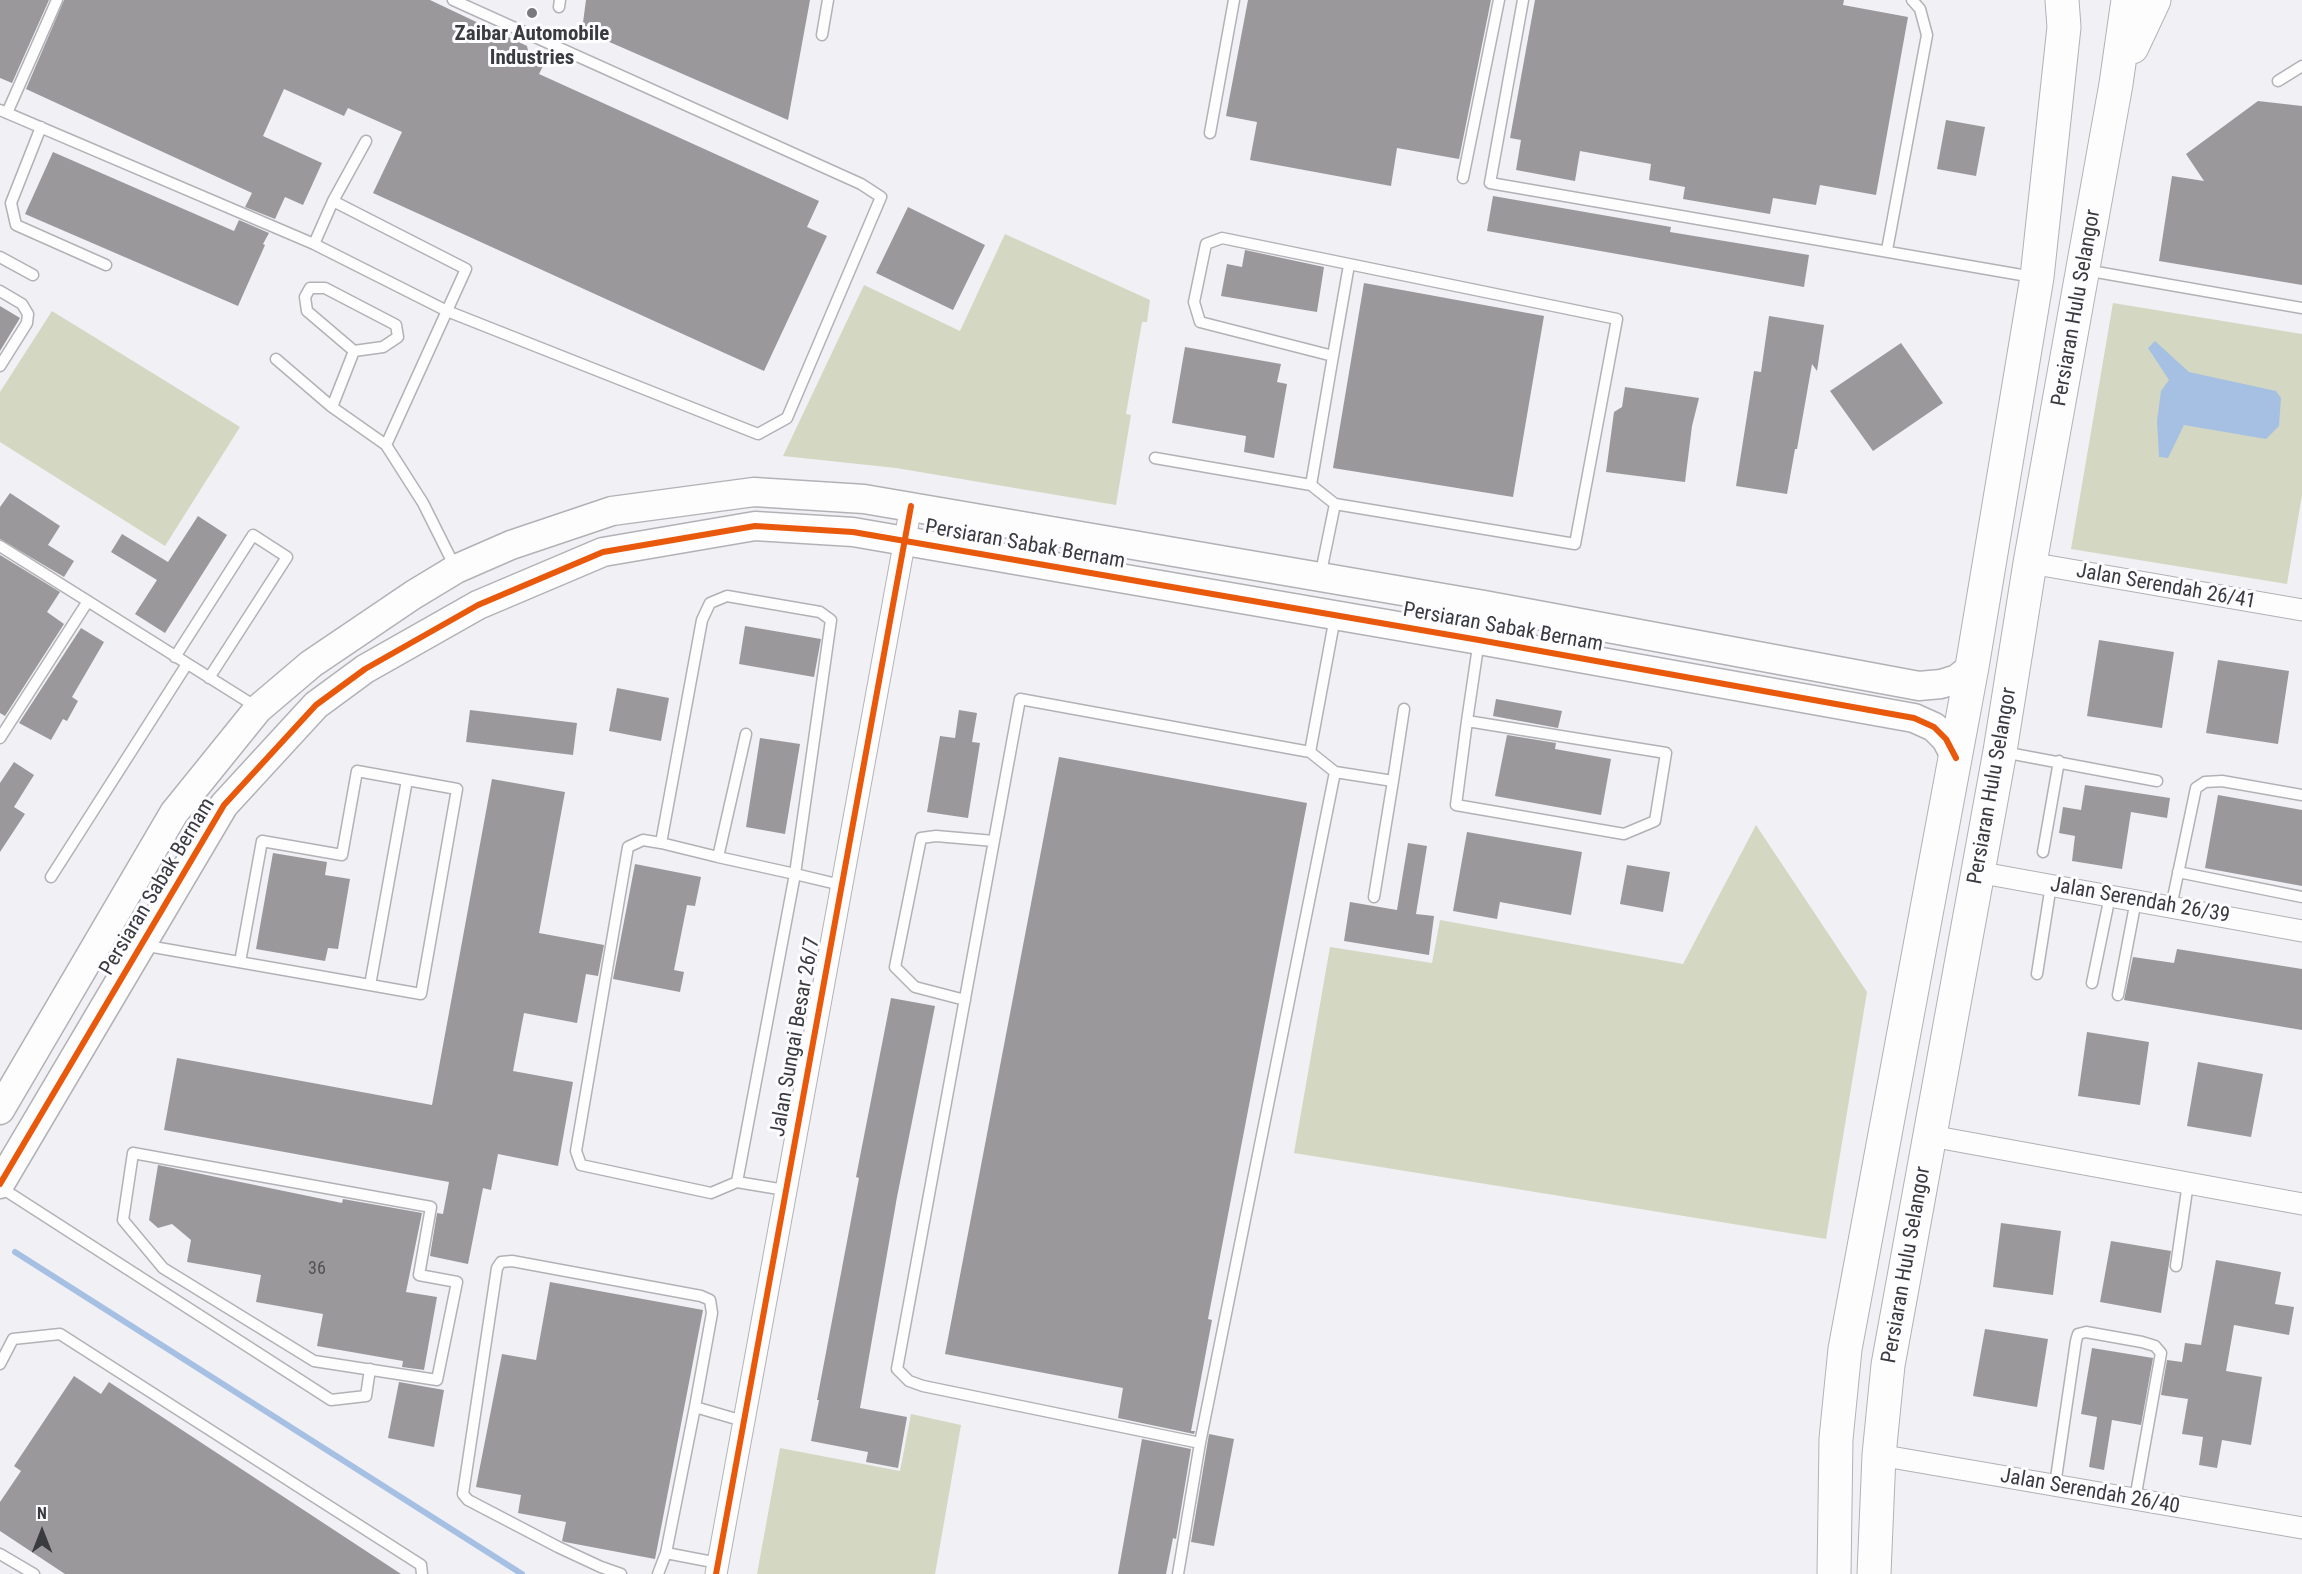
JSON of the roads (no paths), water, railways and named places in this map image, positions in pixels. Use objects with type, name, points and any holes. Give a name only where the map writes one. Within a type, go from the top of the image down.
[{"type":"main road","name":"Persiaran Hulu Selangor","points":[[1874,1574],[1879,1455],[1888,1365],[2000,751],[2030,563],[2116,84],[2128,0]]},
{"type":"main road","points":[[2116,84],[2154,0]]},
{"type":"main road","name":"Persiaran Hulu Selangor","points":[[1834,1574],[1836,1438],[1845,1349],[1956,758],[2037,278],[2063,14]]},
{"type":"street","name":"Persiaran Sabak Bernam","points":[[0,1110],[174,813],[258,709],[311,664],[413,595],[456,569],[511,545],[612,511],[754,492],[864,498],[1484,605],[1919,686],[1941,684],[1957,679],[1972,667]]},
{"type":"street","name":"Jalan Sungai Besar 26/7","points":[[717,1568],[911,507]]},
{"type":"street","name":"Persiaran Sabak Bernam","points":[[0,1186],[224,805],[316,705],[364,669],[478,605],[603,552],[755,526],[853,532],[1914,718],[1934,727],[1946,739],[1956,758]]},
{"type":"street","name":"Jalan Serendah 26/41","points":[[2030,563],[2302,610]]},
{"type":"street","points":[[456,569],[478,605]]},
{"type":"street","name":"Jalan Serendah 26/39","points":[[1977,872],[2302,930]]},
{"type":"street","points":[[1930,1136],[2302,1204]]},
{"type":"street","name":"Jalan Serendah 26/40","points":[[1879,1455],[2302,1528]]},
{"type":"lane","points":[[57,0],[3,111],[314,244],[447,311],[758,434],[787,418],[881,197],[861,184],[453,0]]},
{"type":"lane","points":[[822,35],[828,0]]},
{"type":"lane","points":[[1210,133],[1234,0]]},
{"type":"lane","points":[[1463,178],[1499,0]]},
{"type":"lane","points":[[1523,0],[1490,183],[1887,250],[2037,278]]},
{"type":"lane","points":[[1887,250],[1927,36],[1920,9],[1912,0]]},
{"type":"lane","points":[[2278,81],[2302,66]]},
{"type":"lane","points":[[41,127],[11,203],[16,225],[106,265]]},
{"type":"lane","points":[[314,244],[333,201],[366,141]]},
{"type":"lane","points":[[333,201],[466,269],[386,445]]},
{"type":"lane","points":[[1155,458],[1311,485],[1335,504],[1575,544],[1617,319],[1222,238],[1206,244],[1194,302],[1200,322],[1333,356]]},
{"type":"lane","points":[[0,257],[33,275]]},
{"type":"lane","points":[[1311,485],[1349,265]]},
{"type":"lane","points":[[2084,270],[2302,308]]},
{"type":"lane","points":[[310,288],[324,288],[396,325],[398,337],[382,348],[354,351],[307,311],[305,297],[310,288]]},
{"type":"lane","points":[[0,291],[21,304],[28,314],[27,323],[0,366]]},
{"type":"lane","points":[[332,406],[354,351]]},
{"type":"lane","points":[[276,359],[332,406],[386,445],[423,503],[456,569]]},
{"type":"lane","points":[[1320,577],[1335,504]]},
{"type":"lane","points":[[175,657],[253,535],[287,557],[209,678]]},
{"type":"lane","points":[[0,546],[258,709]]},
{"type":"lane","points":[[661,843],[702,620],[710,603],[727,596],[820,612],[831,620],[795,874],[737,1182]]},
{"type":"lane","points":[[0,738],[88,601]]},
{"type":"lane","points":[[1467,721],[1666,753],[1655,821],[1624,834],[1456,805],[1467,721],[1484,605]]},
{"type":"lane","points":[[1310,752],[1335,615]]},
{"type":"lane","points":[[51,877],[187,664]]},
{"type":"lane","points":[[1200,1443],[923,1386],[909,1381],[897,1370],[1020,699],[1310,752],[1335,772],[1393,781]]},
{"type":"lane","points":[[1374,897],[1404,709]]},
{"type":"lane","points":[[718,857],[746,734]]},
{"type":"lane","points":[[2000,751],[2157,781]]},
{"type":"lane","points":[[2043,852],[2059,761]]},
{"type":"lane","points":[[142,945],[421,994],[457,789],[357,771],[342,855],[262,841],[240,962]]},
{"type":"lane","points":[[1178,1574],[1200,1443],[1335,772]]},
{"type":"lane","points":[[370,985],[407,780]]},
{"type":"lane","points":[[2171,907],[2196,788],[2205,782],[2222,781],[2302,795]]},
{"type":"lane","points":[[965,1000],[915,987],[895,967],[921,838],[936,836],[994,841]]},
{"type":"lane","points":[[785,1190],[737,1182],[711,1193],[581,1165],[576,1151],[627,847],[643,840],[661,843],[841,885]]},
{"type":"lane","points":[[2178,872],[2302,897]]},
{"type":"lane","points":[[2037,974],[2051,885]]},
{"type":"lane","points":[[2092,983],[2110,896]]},
{"type":"lane","points":[[2118,995],[2136,900]]},
{"type":"lane","points":[[133,1153],[431,1207],[419,1275],[457,1282],[437,1380],[314,1361],[163,1268],[123,1220],[133,1153]]},
{"type":"lane","points":[[2176,1266],[2188,1183]]},
{"type":"lane","points":[[0,1186],[331,1400],[366,1396],[370,1370]]},
{"type":"lane","points":[[621,1574],[558,1547],[468,1500],[463,1494],[497,1268],[501,1262],[512,1261],[701,1296],[710,1300],[712,1313],[695,1407],[666,1553],[658,1574]]},
{"type":"lane","points":[[152,1285],[163,1268]]},
{"type":"lane","points":[[2055,1485],[2076,1341],[2078,1334],[2086,1332],[2142,1342],[2155,1346],[2161,1353],[2135,1499]]},
{"type":"lane","points":[[0,1364],[13,1339],[60,1334],[421,1565],[422,1574]]},
{"type":"lane","points":[[695,1407],[743,1421]]},
{"type":"lane","points":[[666,1553],[717,1568]]},
{"type":"lane","points":[[0,1554],[34,1574]]},
{"type":"water","points":[[2155,341],[2189,372],[2276,391],[2281,398],[2279,426],[2266,439],[2184,425],[2168,458],[2159,457],[2157,421],[2161,391],[2169,380],[2148,348]]},
{"type":"waterway","points":[[15,1252],[522,1574]]},
{"type":"place","name":"Zaibar Automobile Industries","points":[[532,13]]}]
